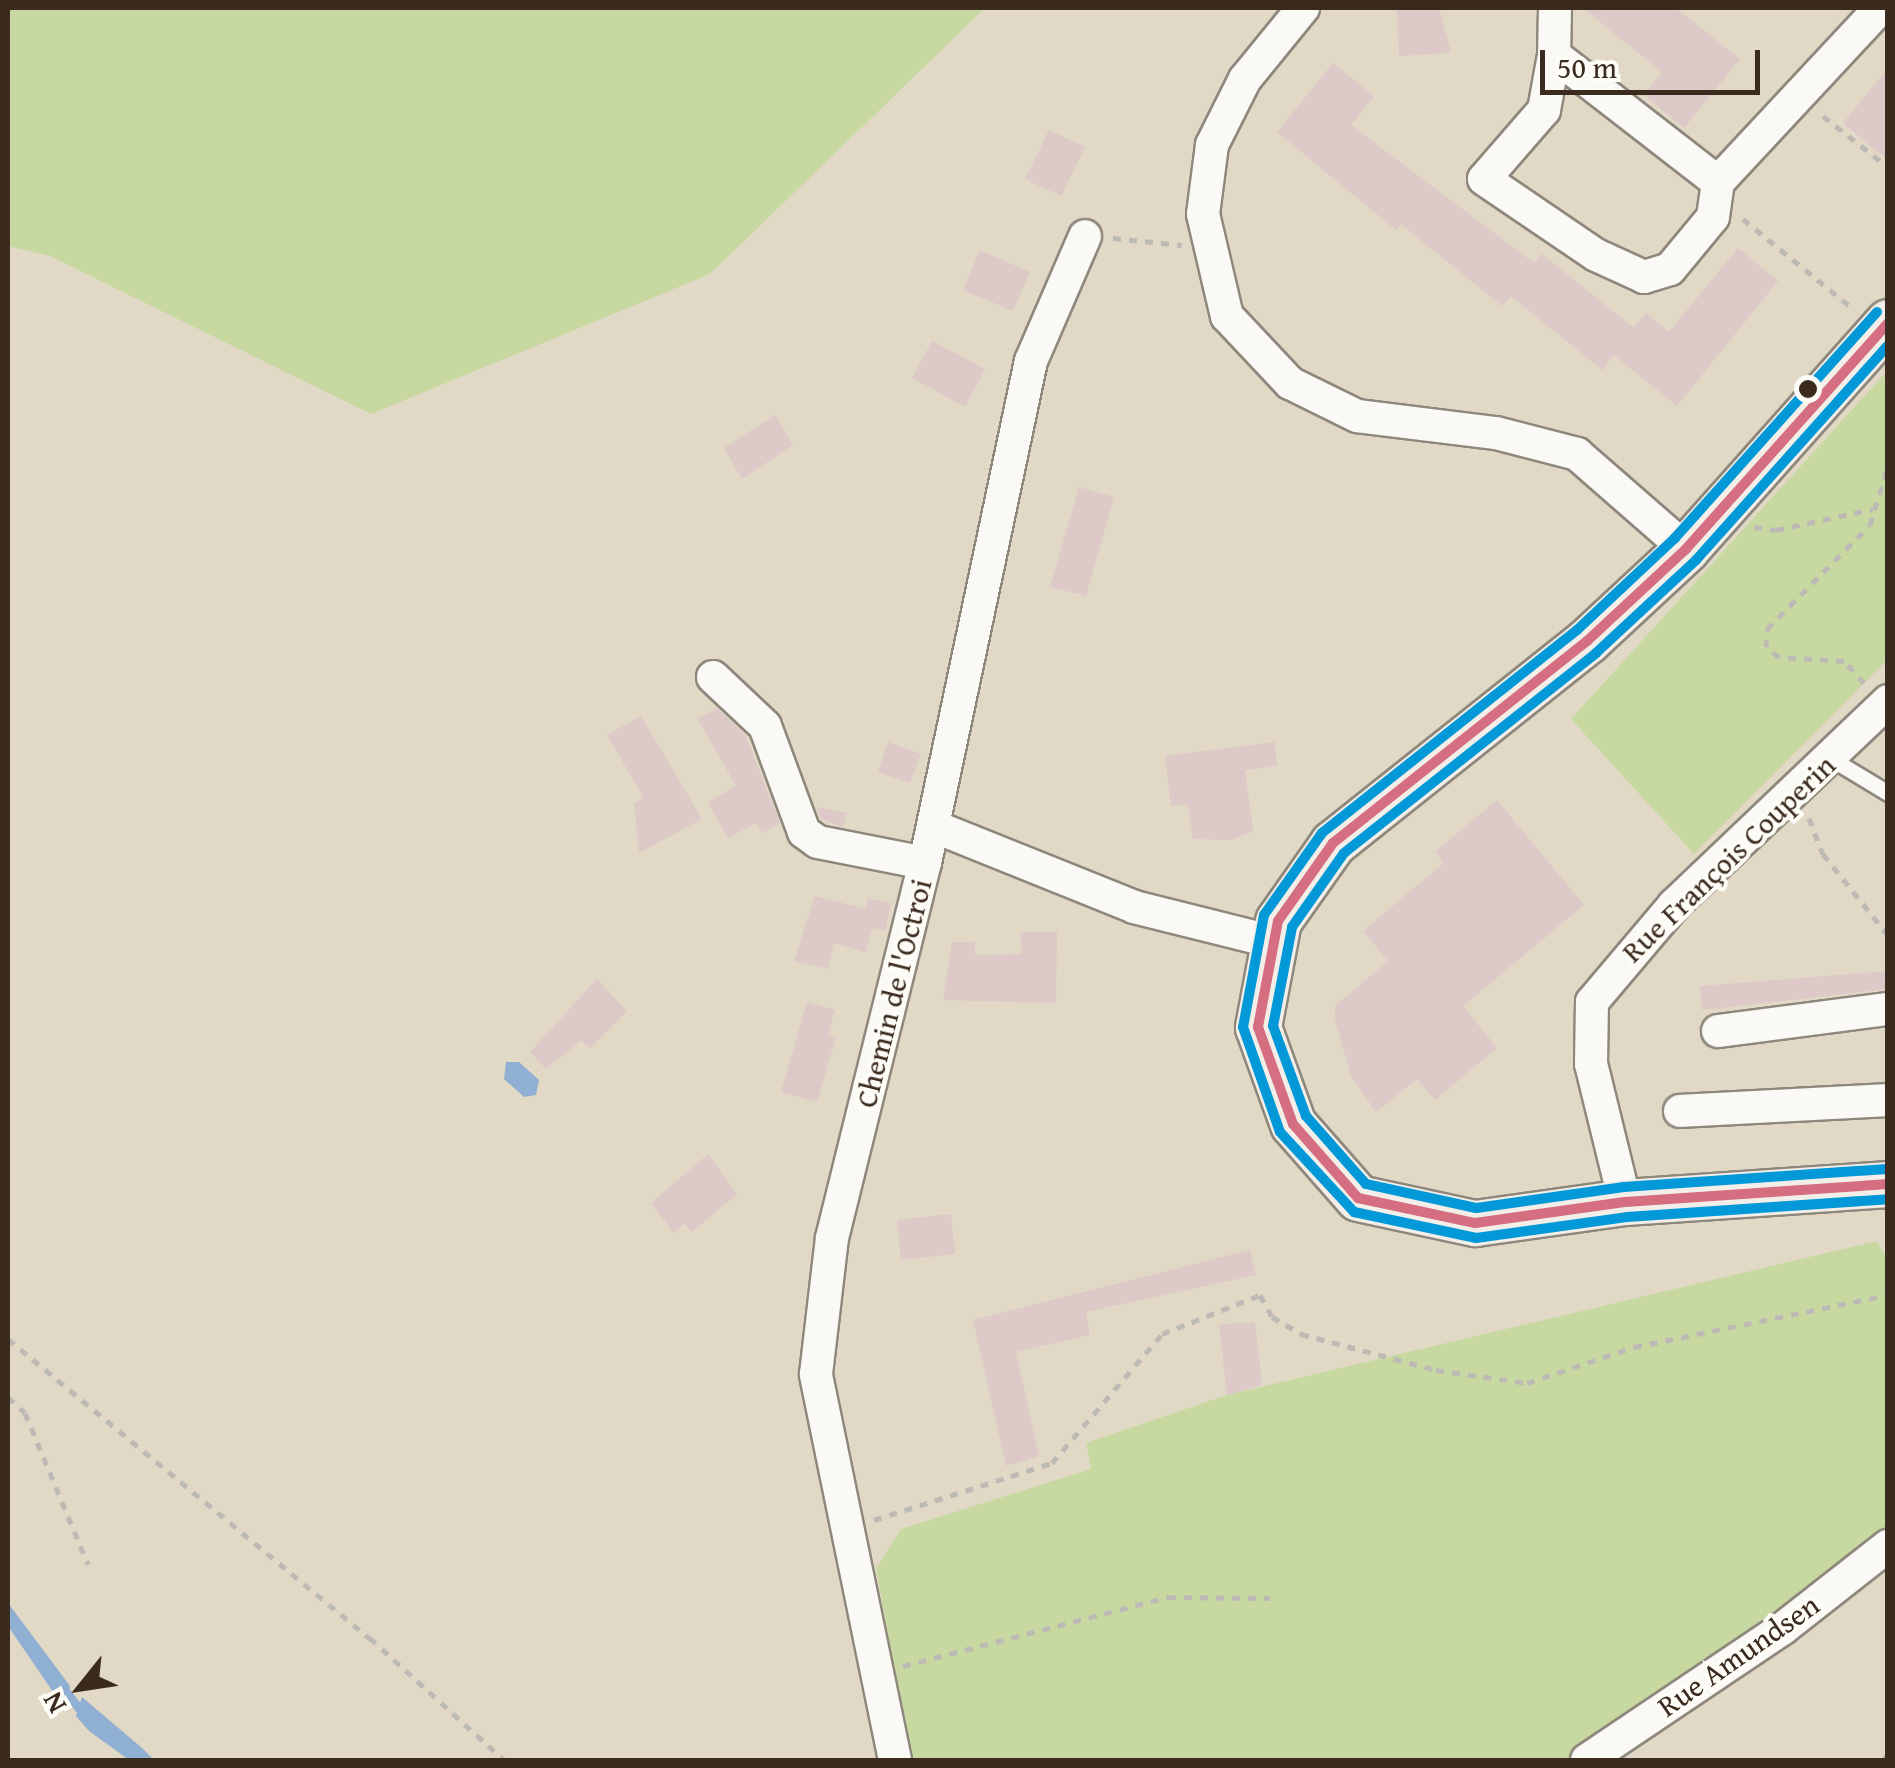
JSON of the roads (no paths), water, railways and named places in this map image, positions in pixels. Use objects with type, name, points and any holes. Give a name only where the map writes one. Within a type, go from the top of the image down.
[{"type":"street","points":[[1304,8],[1245,79],[1212,145],[1203,214],[1227,316],[1290,382],[1356,416],[1496,432],[1576,454],[1686,549]]},
{"type":"street","points":[[1555,8],[1554,54],[1544,110],[1484,179],[1596,255],[1644,276],[1670,270],[1713,217],[1717,189],[1797,96],[1835,63],[1880,8]]},
{"type":"street","points":[[1554,54],[1717,189]]},
{"type":"street","name":"Chemin de l'Octroi","points":[[894,1760],[816,1374],[832,1238],[925,863],[1031,361],[1100,237]]},
{"type":"street","points":[[1884,326],[1686,549],[1587,641],[1334,843],[1278,921],[1258,1027],[1293,1124],[1358,1198],[1475,1223],[1625,1202],[1888,1184]]},
{"type":"street","points":[[713,678],[765,726],[804,832],[818,842],[925,863]]},
{"type":"street","name":"Rue François Couperin","points":[[1625,1202],[1591,1064],[1592,1002],[1625,956],[1885,703]]},
{"type":"street","points":[[933,826],[1134,908],[1274,942]]},
{"type":"street","points":[[1718,1032],[1888,1010]]},
{"type":"street","points":[[1680,1111],[1888,1100]]},
{"type":"street","name":"Rue Amundsen","points":[[1587,1760],[1782,1629],[1888,1546]]},
{"type":"lane","points":[[1830,758],[1888,792]]},
{"type":"water","points":[[506,1062],[519,1062],[539,1080],[536,1095],[524,1097],[504,1079]]},
{"type":"water","points":[[8,1603],[70,1686],[64,1708],[8,1626]]},
{"type":"water","points":[[82,1697],[154,1760],[129,1760],[89,1731],[76,1716]]},
{"type":"waterway","points":[[63,1688],[84,1715]]}]
